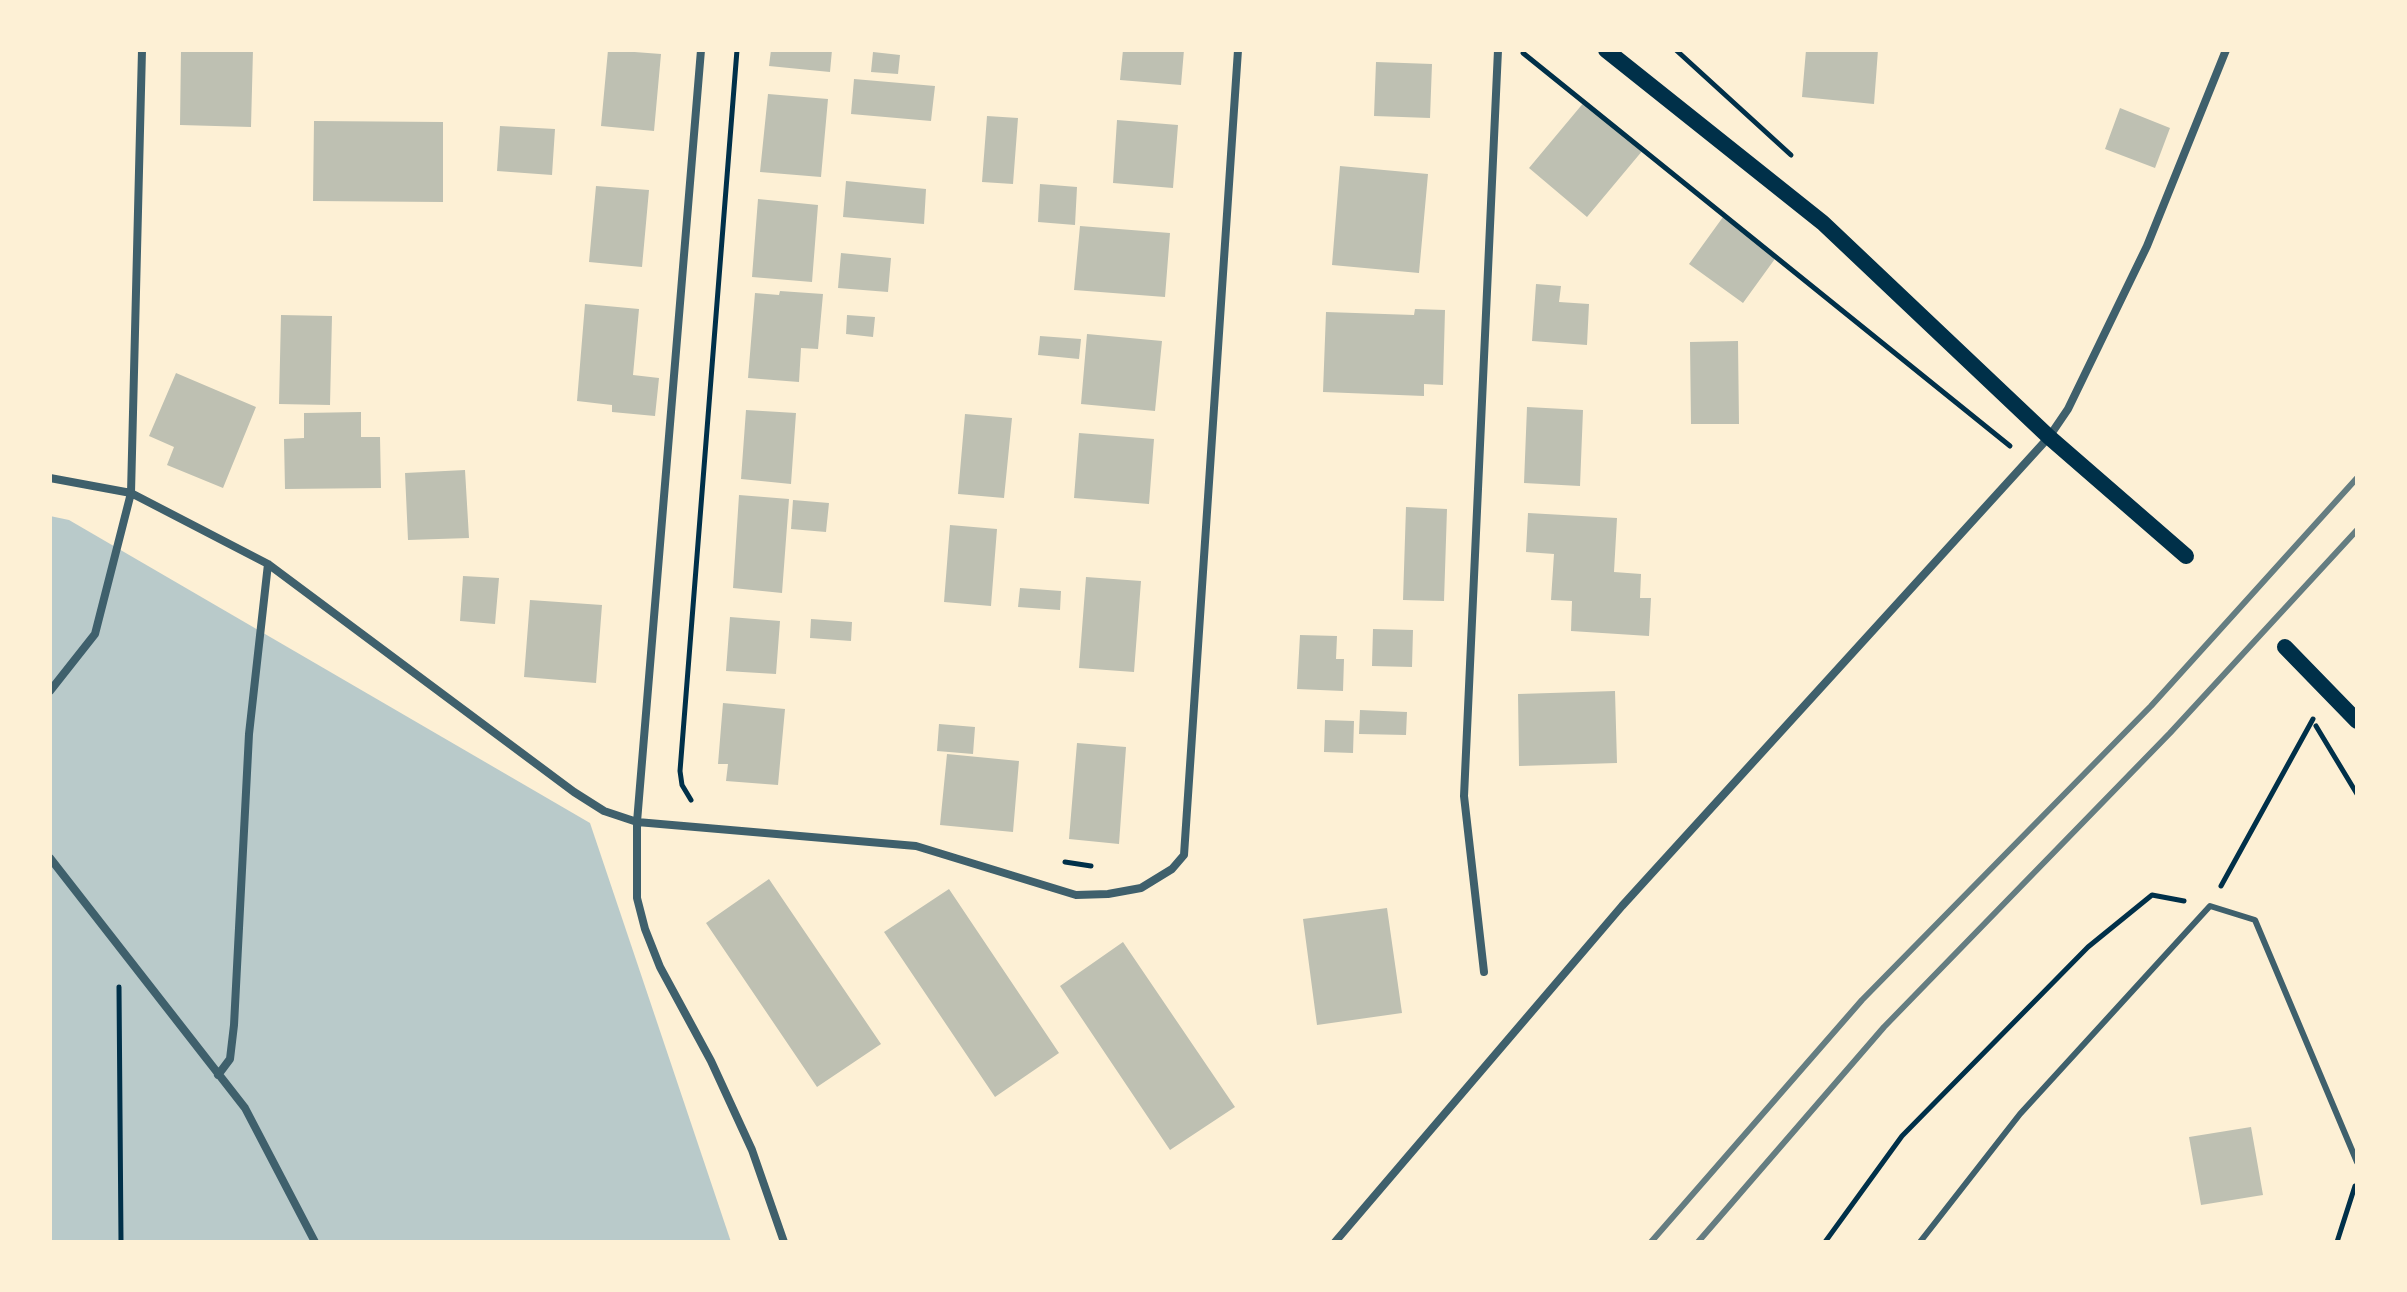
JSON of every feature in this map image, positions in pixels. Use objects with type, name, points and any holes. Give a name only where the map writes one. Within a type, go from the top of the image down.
[{"type":"main road","points":[[1606,50],[1823,223],[2049,437],[2186,556]]},
{"type":"main road","points":[[2285,647],[2357,721]]},
{"type":"street","points":[[50,691],[95,634],[131,493],[142,50]]},
{"type":"street","points":[[701,50],[637,822],[637,898],[660,967],[711,1061],[752,1150],[784,1242]]},
{"type":"street","points":[[50,478],[131,493],[268,564],[574,792],[604,811],[637,822],[916,846],[1076,895],[1125,892],[1158,880],[1184,855],[1238,50]]},
{"type":"street","points":[[1484,972],[1464,796],[1498,50]]},
{"type":"street","points":[[1335,1242],[1622,906],[2049,437],[2068,409],[2147,246],[2226,50]]},
{"type":"street","points":[[218,1075],[230,1059],[234,1025],[249,734],[268,564]]},
{"type":"street","points":[[50,858],[245,1108],[315,1242]]},
{"type":"lane","points":[[1920,1242],[2020,1114],[2210,906],[2255,920],[2357,1162]]},
{"type":"path","points":[[695,806],[685,792],[680,771],[737,50]]},
{"type":"path","points":[[1519,50],[2028,460]]},
{"type":"path","points":[[2303,708],[2313,719],[2357,794]]},
{"type":"path","points":[[1825,1242],[1902,1136],[2088,947],[2152,895],[2210,906],[2313,719]]},
{"type":"path","points":[[1052,860],[1097,867]]},
{"type":"path","points":[[119,945],[121,1242]]},
{"type":"path","points":[[2337,1242],[2357,1180]]},
{"type":"shaded area","points":[[50,516],[69,520],[590,823],[731,1242],[50,1242]]},
{"type":"building","points":[[181,50],[253,50],[251,127],[180,125]]},
{"type":"building","points":[[608,50],[661,54],[654,131],[601,126]]},
{"type":"building","points":[[771,50],[832,50],[830,72],[769,66]]},
{"type":"building","points":[[1123,50],[1184,50],[1181,85],[1120,80]]},
{"type":"building","points":[[1806,50],[1878,50],[1874,104],[1802,97]]},
{"type":"building","points":[[873,52],[900,55],[898,74],[871,72]]},
{"type":"building","points":[[1376,62],[1432,64],[1430,118],[1374,116]]},
{"type":"building","points":[[854,79],[935,86],[931,121],[851,114]]},
{"type":"building","points":[[768,94],[828,99],[821,177],[760,172]]},
{"type":"building","points":[[1585,101],[1643,150],[1587,217],[1529,168]]},
{"type":"building","points":[[2120,108],[2170,128],[2155,168],[2105,149]]},
{"type":"building","points":[[987,116],[1018,118],[1013,184],[982,182]]},
{"type":"building","points":[[1117,120],[1178,125],[1173,188],[1113,183]]},
{"type":"building","points":[[314,121],[443,122],[443,202],[313,201]]},
{"type":"building","points":[[500,126],[555,129],[552,175],[497,171]]},
{"type":"building","points":[[1340,166],[1428,174],[1419,273],[1332,265]]},
{"type":"building","points":[[846,181],[926,189],[924,224],[843,217]]},
{"type":"building","points":[[1040,184],[1077,187],[1075,225],[1038,222]]},
{"type":"building","points":[[596,186],[649,190],[642,267],[589,262]]},
{"type":"building","points":[[758,199],[818,205],[812,282],[752,277]]},
{"type":"building","points":[[1723,217],[1777,256],[1743,303],[1689,264]]},
{"type":"building","points":[[1080,226],[1170,233],[1165,297],[1074,290]]},
{"type":"building","points":[[841,253],[891,258],[888,292],[838,288]]},
{"type":"building","points":[[1536,284],[1561,286],[1559,302],[1589,304],[1587,345],[1532,341]]},
{"type":"building","points":[[780,291],[823,294],[818,349],[801,348],[799,382],[748,378],[755,293],[779,295]]},
{"type":"building","points":[[585,304],[639,309],[633,375],[659,378],[655,416],[612,412],[612,405],[577,401]]},
{"type":"building","points":[[1415,309],[1445,310],[1443,385],[1424,384],[1424,396],[1323,392],[1326,312],[1414,315]]},
{"type":"building","points":[[281,315],[332,316],[330,405],[279,404]]},
{"type":"building","points":[[847,315],[875,317],[873,337],[846,334]]},
{"type":"building","points":[[1087,334],[1162,341],[1155,411],[1081,404]]},
{"type":"building","points":[[1040,336],[1081,339],[1079,359],[1038,355]]},
{"type":"building","points":[[1738,341],[1739,424],[1691,424],[1690,342]]},
{"type":"building","points":[[176,373],[256,407],[223,488],[167,465],[174,447],[149,436]]},
{"type":"building","points":[[1527,407],[1583,410],[1580,486],[1524,483]]},
{"type":"building","points":[[746,410],[796,413],[791,484],[741,479]]},
{"type":"building","points":[[361,412],[361,437],[380,437],[381,488],[285,489],[284,439],[304,438],[304,413]]},
{"type":"building","points":[[965,414],[1012,418],[1004,498],[958,494]]},
{"type":"building","points":[[1079,433],[1154,439],[1149,504],[1074,498]]},
{"type":"building","points":[[465,470],[469,538],[408,540],[405,473]]},
{"type":"building","points":[[739,495],[789,499],[782,593],[733,588]]},
{"type":"building","points":[[793,500],[829,503],[826,532],[791,529]]},
{"type":"building","points":[[1406,507],[1447,509],[1444,601],[1403,600]]},
{"type":"building","points":[[1528,513],[1617,518],[1614,572],[1641,574],[1640,598],[1651,598],[1649,636],[1571,631],[1572,601],[1551,600],[1554,554],[1526,552]]},
{"type":"building","points":[[950,525],[997,529],[991,606],[944,602]]},
{"type":"building","points":[[463,576],[499,578],[495,624],[460,621]]},
{"type":"building","points":[[1086,577],[1141,581],[1134,672],[1079,668]]},
{"type":"building","points":[[1020,588],[1061,591],[1060,610],[1018,607]]},
{"type":"building","points":[[530,600],[602,605],[596,683],[524,677]]},
{"type":"building","points":[[730,617],[780,621],[776,674],[726,671]]},
{"type":"building","points":[[811,619],[852,622],[851,641],[810,638]]},
{"type":"building","points":[[1373,629],[1413,630],[1412,667],[1372,666]]},
{"type":"building","points":[[1300,635],[1337,636],[1336,659],[1344,659],[1343,691],[1297,689]]},
{"type":"building","points":[[1615,691],[1617,763],[1519,766],[1518,694]]},
{"type":"building","points":[[723,703],[785,709],[778,785],[726,781],[728,764],[718,764]]},
{"type":"building","points":[[1360,710],[1407,712],[1406,735],[1359,734]]},
{"type":"building","points":[[1325,720],[1354,721],[1353,753],[1324,752]]},
{"type":"building","points":[[939,724],[975,727],[973,754],[937,751]]},
{"type":"building","points":[[1077,743],[1126,747],[1119,844],[1069,839]]},
{"type":"building","points":[[947,754],[1019,761],[1013,832],[940,825]]},
{"type":"building","points":[[769,879],[881,1044],[817,1087],[706,923]]},
{"type":"building","points":[[949,889],[1059,1053],[995,1097],[884,932]]},
{"type":"building","points":[[1387,908],[1402,1013],[1317,1025],[1303,919]]},
{"type":"building","points":[[1123,942],[1235,1107],[1170,1150],[1060,986]]},
{"type":"building","points":[[2251,1127],[2263,1195],[2201,1205],[2189,1137]]},
{"type":"railway","points":[[1651,1242],[1862,1000],[2151,706],[2357,478]]},
{"type":"railway","points":[[1698,1242],[1884,1027],[2170,733],[2357,530]]}]
